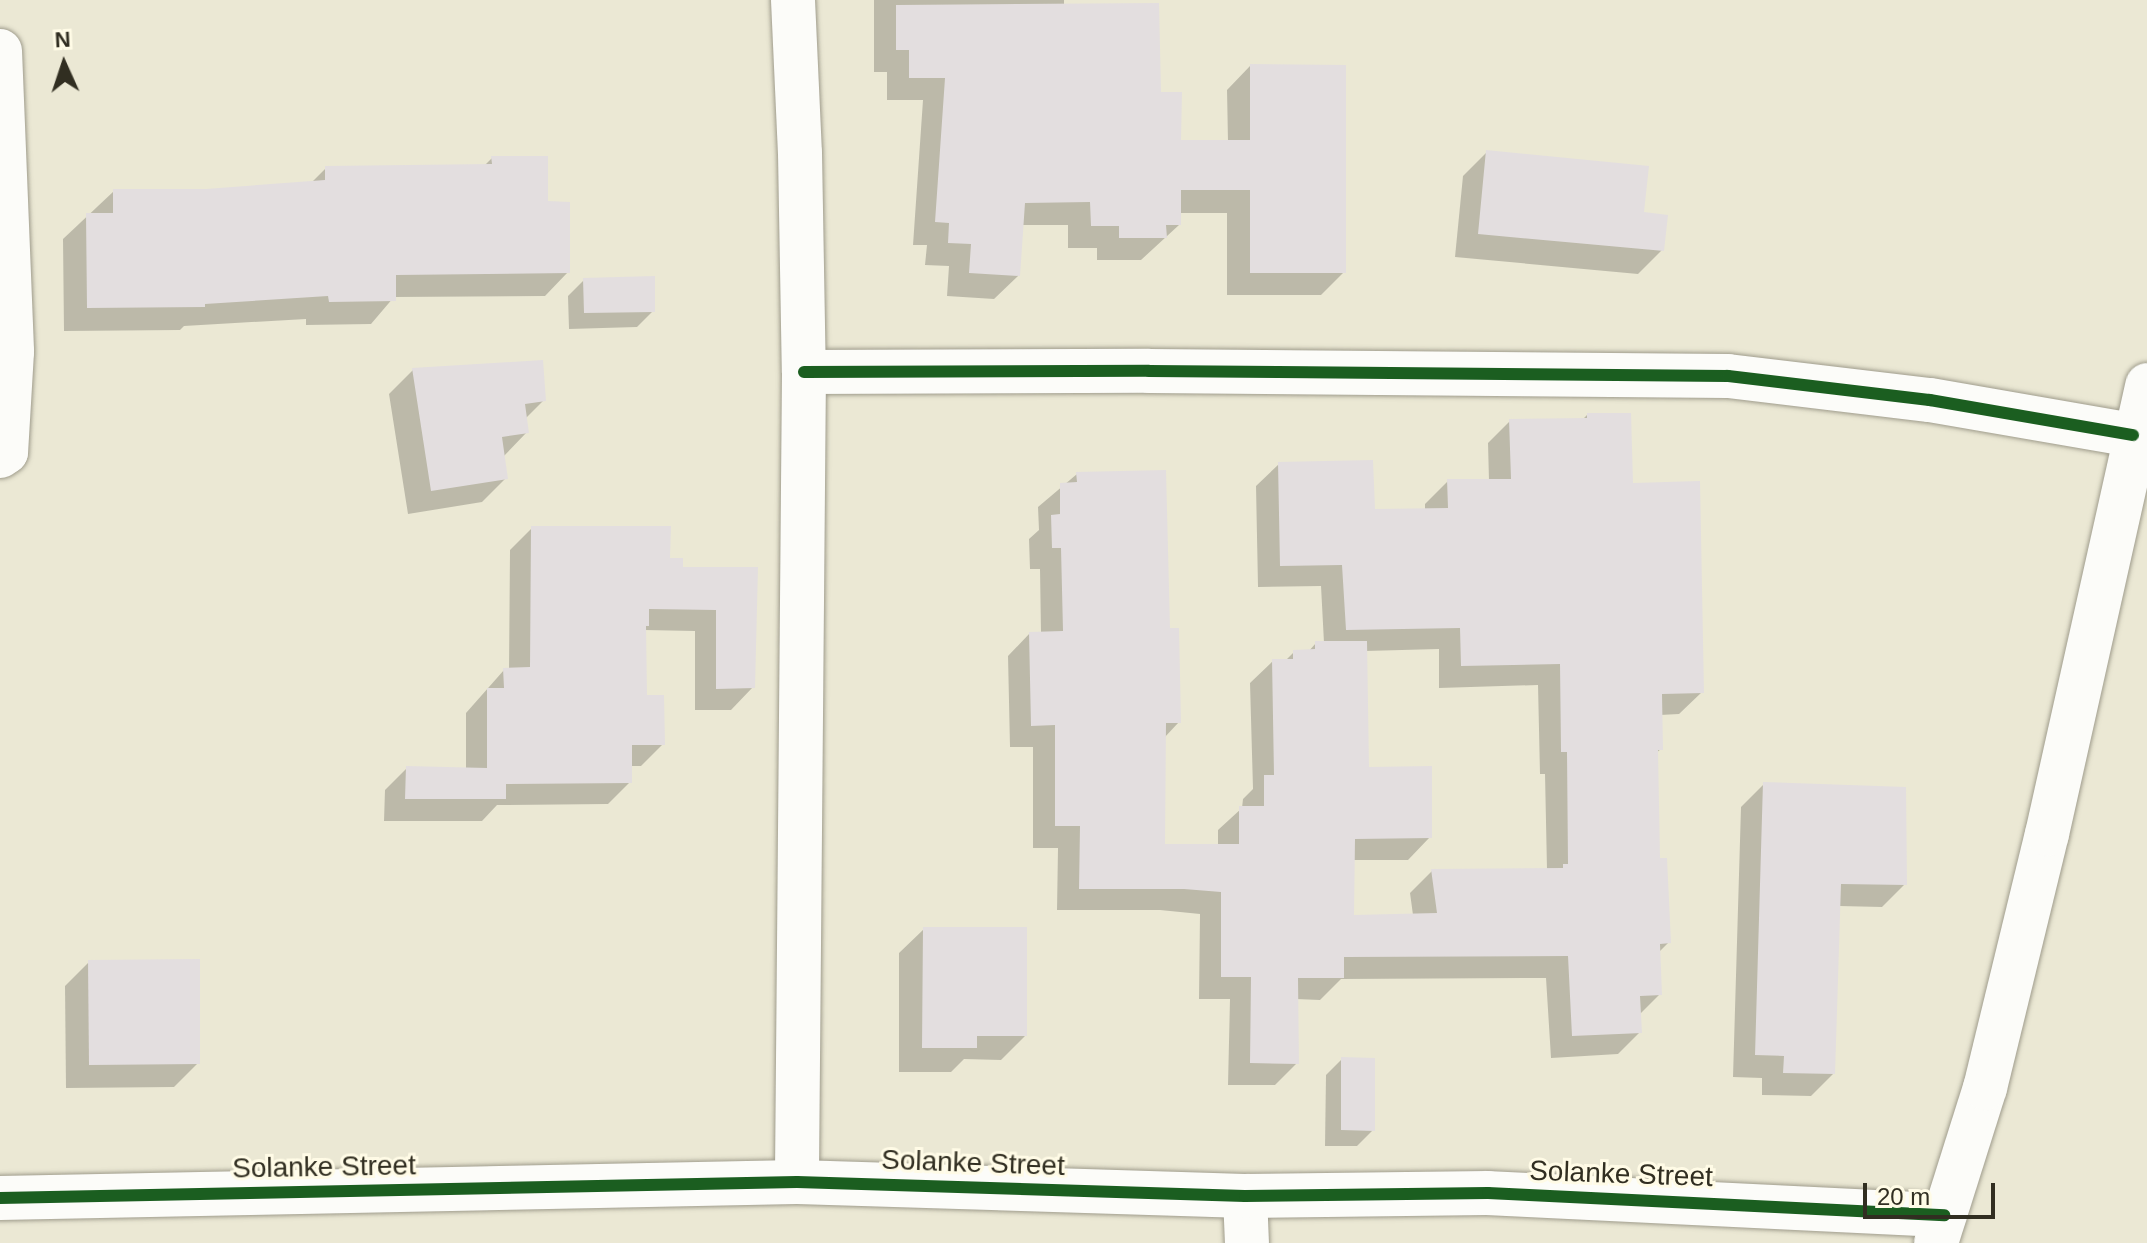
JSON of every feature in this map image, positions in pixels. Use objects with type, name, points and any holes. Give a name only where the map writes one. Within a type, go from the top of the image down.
[{"type":"street","points":[[793,0],[804,372],[797,1182]]},
{"type":"street","points":[[0,51],[12,352],[6,452],[0,456]]},
{"type":"street","points":[[804,372],[1149,371],[1728,376],[1930,400],[2133,435]]},
{"type":"street","points":[[1940,1229],[1985,1088],[2044,849],[2133,435],[2147,385]]},
{"type":"street","name":"Solanke Street","points":[[0,1198],[797,1182],[1245,1196],[1488,1193],[1940,1229]]},
{"type":"street","points":[[1245,1196],[1247,1243]]},
{"type":"building","points":[[1159,3],[1161,92],[1182,92],[1181,140],[1250,140],[1250,64],[1346,65],[1346,273],[1250,273],[1250,190],[1181,190],[1181,225],[1166,225],[1167,238],[1119,238],[1119,226],[1091,226],[1090,202],[1025,203],[1020,276],[969,273],[971,244],[948,243],[949,223],[935,222],[945,78],[909,78],[909,50],[896,50],[896,5]]},
{"type":"building","points":[[1486,150],[1649,166],[1644,212],[1668,215],[1664,251],[1478,234]]},
{"type":"building","points":[[491,156],[548,156],[548,201],[570,202],[570,273],[396,275],[396,301],[329,302],[328,296],[205,304],[205,307],[87,308],[86,213],[113,213],[113,189],[206,189],[325,180],[325,166],[492,164]]},
{"type":"building","points":[[655,276],[655,312],[584,313],[583,278]]},
{"type":"building","points":[[543,360],[546,401],[525,404],[529,433],[502,437],[508,479],[431,491],[412,368]]},
{"type":"building","points":[[1587,413],[1631,413],[1633,483],[1700,481],[1704,693],[1662,694],[1663,750],[1658,750],[1660,858],[1667,858],[1671,943],[1660,944],[1662,995],[1640,996],[1642,1033],[1572,1036],[1568,956],[1344,957],[1344,978],[1298,978],[1299,1064],[1250,1063],[1251,977],[1221,977],[1221,892],[1079,889],[1080,826],[1055,826],[1055,725],[1031,726],[1029,632],[1063,631],[1061,548],[1052,548],[1051,515],[1060,514],[1060,483],[1077,482],[1076,472],[1166,470],[1170,628],[1179,628],[1181,723],[1166,723],[1165,844],[1239,844],[1239,806],[1264,806],[1264,775],[1274,775],[1272,659],[1293,659],[1293,650],[1315,649],[1315,641],[1367,641],[1369,767],[1432,766],[1432,838],[1355,839],[1354,915],[1437,913],[1431,869],[1563,868],[1563,864],[1568,864],[1567,752],[1561,752],[1560,664],[1461,666],[1460,628],[1346,630],[1342,565],[1280,566],[1278,462],[1373,460],[1375,509],[1448,508],[1447,479],[1511,479],[1509,419],[1587,418]]},
{"type":"building","points":[[531,526],[671,526],[670,558],[683,558],[683,567],[758,567],[755,688],[716,689],[716,610],[649,609],[649,626],[646,626],[647,695],[664,695],[665,745],[632,745],[632,783],[506,784],[506,799],[405,799],[406,766],[487,768],[487,688],[504,688],[503,668],[530,667]]},
{"type":"building","points":[[1763,782],[1906,787],[1907,885],[1841,884],[1835,1074],[1783,1073],[1784,1056],[1755,1055]]},
{"type":"building","points":[[923,927],[1027,927],[1027,1036],[977,1036],[977,1048],[922,1048]]},
{"type":"building","points":[[200,959],[200,1064],[89,1065],[88,960]]},
{"type":"building","points":[[1341,1057],[1375,1058],[1375,1131],[1341,1130]]},
{"type":"cycle path","points":[[804,372],[1149,371],[1728,376],[1930,400],[2133,435]]},
{"type":"cycle path","points":[[0,1198],[797,1182],[1245,1196],[1488,1193],[1944,1215]]}]
